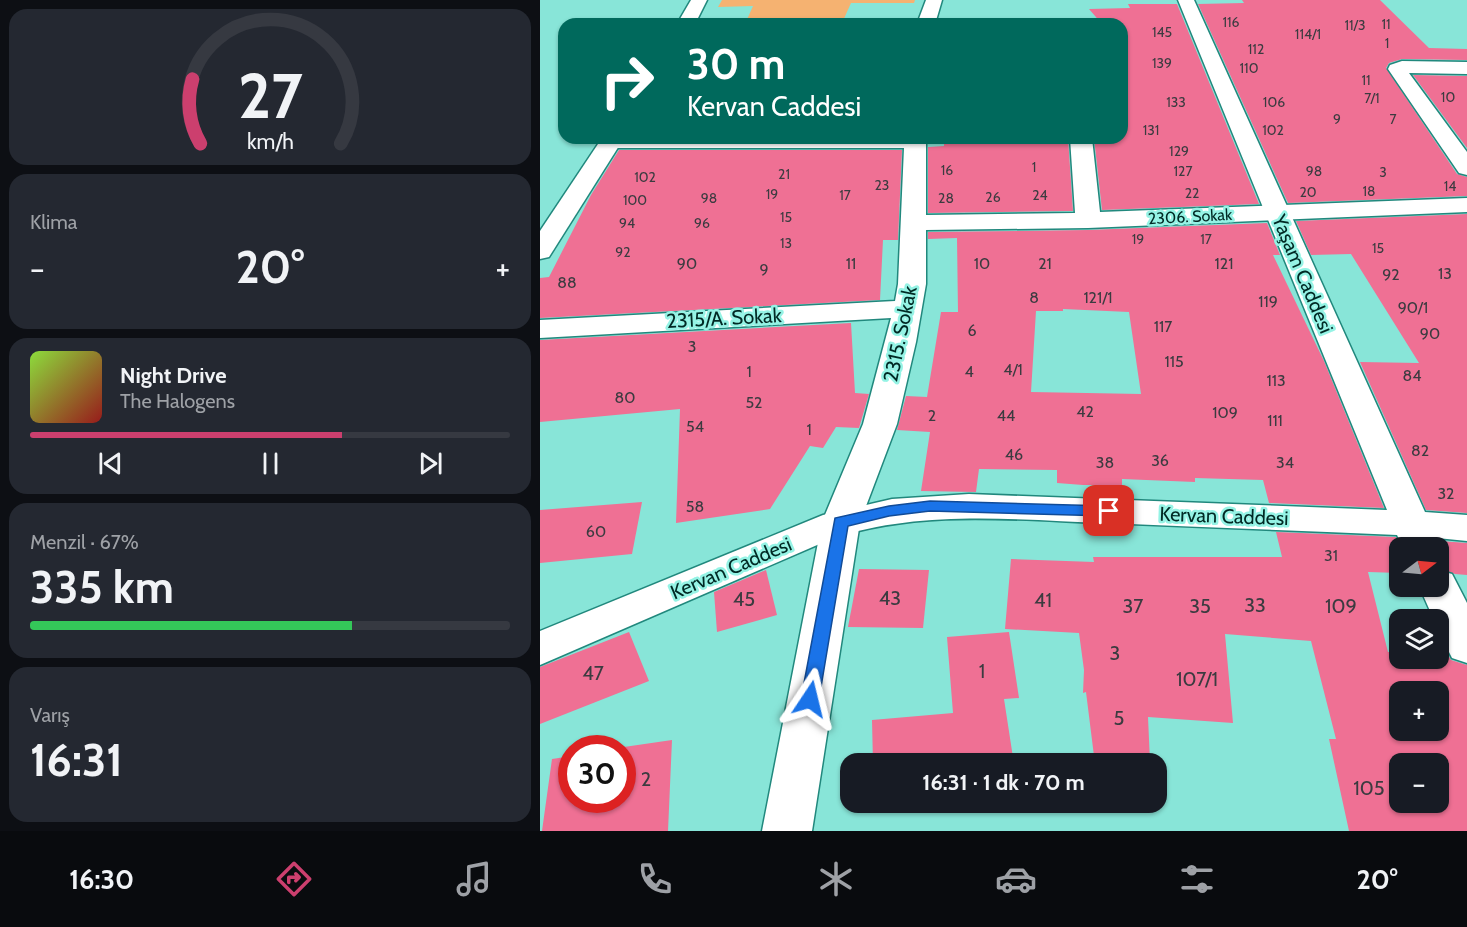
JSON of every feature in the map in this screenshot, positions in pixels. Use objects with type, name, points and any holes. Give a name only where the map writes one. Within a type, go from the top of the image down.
[{"type":"street","points":[[689,18],[699,0]]},
{"type":"street","points":[[928,18],[934,0]]},
{"type":"street","name":"Yaşam Caddesi","points":[[1186,0],[1416,535]]},
{"type":"street","points":[[1467,68],[1422,66],[1397,69],[1467,168]]},
{"type":"street","points":[[540,251],[547,229],[608,144]]},
{"type":"street","name":"2315. Sokak","points":[[787,831],[841,522],[880,424],[901,342],[912,284],[914,144]]},
{"type":"street","points":[[1082,144],[1088,220]]},
{"type":"street","name":"2306. Sokak","points":[[912,223],[1088,220],[1467,206]]},
{"type":"street","name":"2315/A. Sokak","points":[[540,329],[907,309]]},
{"type":"street","name":"Kervan Caddesi","points":[[540,650],[841,522],[916,507],[969,506],[1416,535],[1467,528]]},
{"type":"street","points":[[1444,597],[1467,647]]},
{"type":"shaded area","points":[[722,0],[915,0],[914,3],[851,3],[844,18],[748,18],[753,6],[718,7]]},
{"type":"building","points":[[1242,0],[1380,0],[1429,48],[1467,49],[1467,60],[1402,59],[1389,63],[1386,68],[1457,174],[1467,177],[1467,196],[1288,203],[1198,4],[1244,3]]},
{"type":"building","points":[[1128,4],[1177,4],[1259,204],[1102,210],[1095,144],[1128,144],[1128,18],[1097,18],[1089,9],[1130,8]]},
{"type":"building","points":[[1413,75],[1467,76],[1467,148]]},
{"type":"building","points":[[944,144],[1068,144],[1073,211],[928,213],[928,147],[944,146]]},
{"type":"building","points":[[619,150],[902,150],[898,240],[883,240],[880,300],[540,318],[540,278],[549,277],[591,195]]},
{"type":"building","points":[[1467,214],[1467,513],[1426,510],[1360,362],[1419,363],[1351,254],[1311,255],[1296,221]]},
{"type":"building","points":[[1267,223],[1280,255],[1273,255],[1324,361],[1384,508],[1269,503],[1263,480],[1195,478],[1195,482],[1122,479],[1122,485],[1083,485],[1057,483],[1057,470],[979,469],[976,492],[921,491],[930,432],[897,430],[906,396],[927,397],[941,312],[958,312],[957,238],[928,239],[928,232],[1088,230]],"holes":[[[1063,309],[1129,312],[1141,394],[1031,392],[1036,311],[1063,311]]]},
{"type":"building","points":[[851,323],[855,393],[869,394],[859,428],[836,427],[823,448],[810,446],[770,509],[676,523],[680,409],[540,422],[540,340]]},
{"type":"building","points":[[642,502],[632,554],[540,563],[540,510]]},
{"type":"building","points":[[1276,532],[1396,537],[1389,537],[1389,573],[1368,572],[1389,652],[1389,669],[1449,669],[1449,656],[1451,660],[1467,665],[1467,831],[1349,831],[1329,739],[1336,739],[1311,641],[1225,634],[1233,723],[1148,717],[1150,753],[1094,753],[1086,692],[1083,693],[1084,670],[1079,633],[1005,629],[1011,559],[1094,562],[1093,557],[1282,557]]},
{"type":"building","points":[[1449,542],[1467,543],[1467,575],[1449,572]]},
{"type":"building","points":[[859,569],[929,570],[923,628],[848,627]]},
{"type":"building","points":[[766,570],[777,615],[717,632],[714,592]]},
{"type":"building","points":[[629,632],[649,681],[540,724],[540,667]]},
{"type":"building","points":[[1009,632],[1019,698],[1004,699],[1012,753],[873,753],[872,720],[953,713],[947,637]]},
{"type":"building","points":[[672,740],[668,831],[542,831],[552,759],[558,758],[558,813],[636,813],[636,745]]},
{"type":"route","points":[[810,699],[841,522],[889,511],[930,506],[1109,511]]}]
